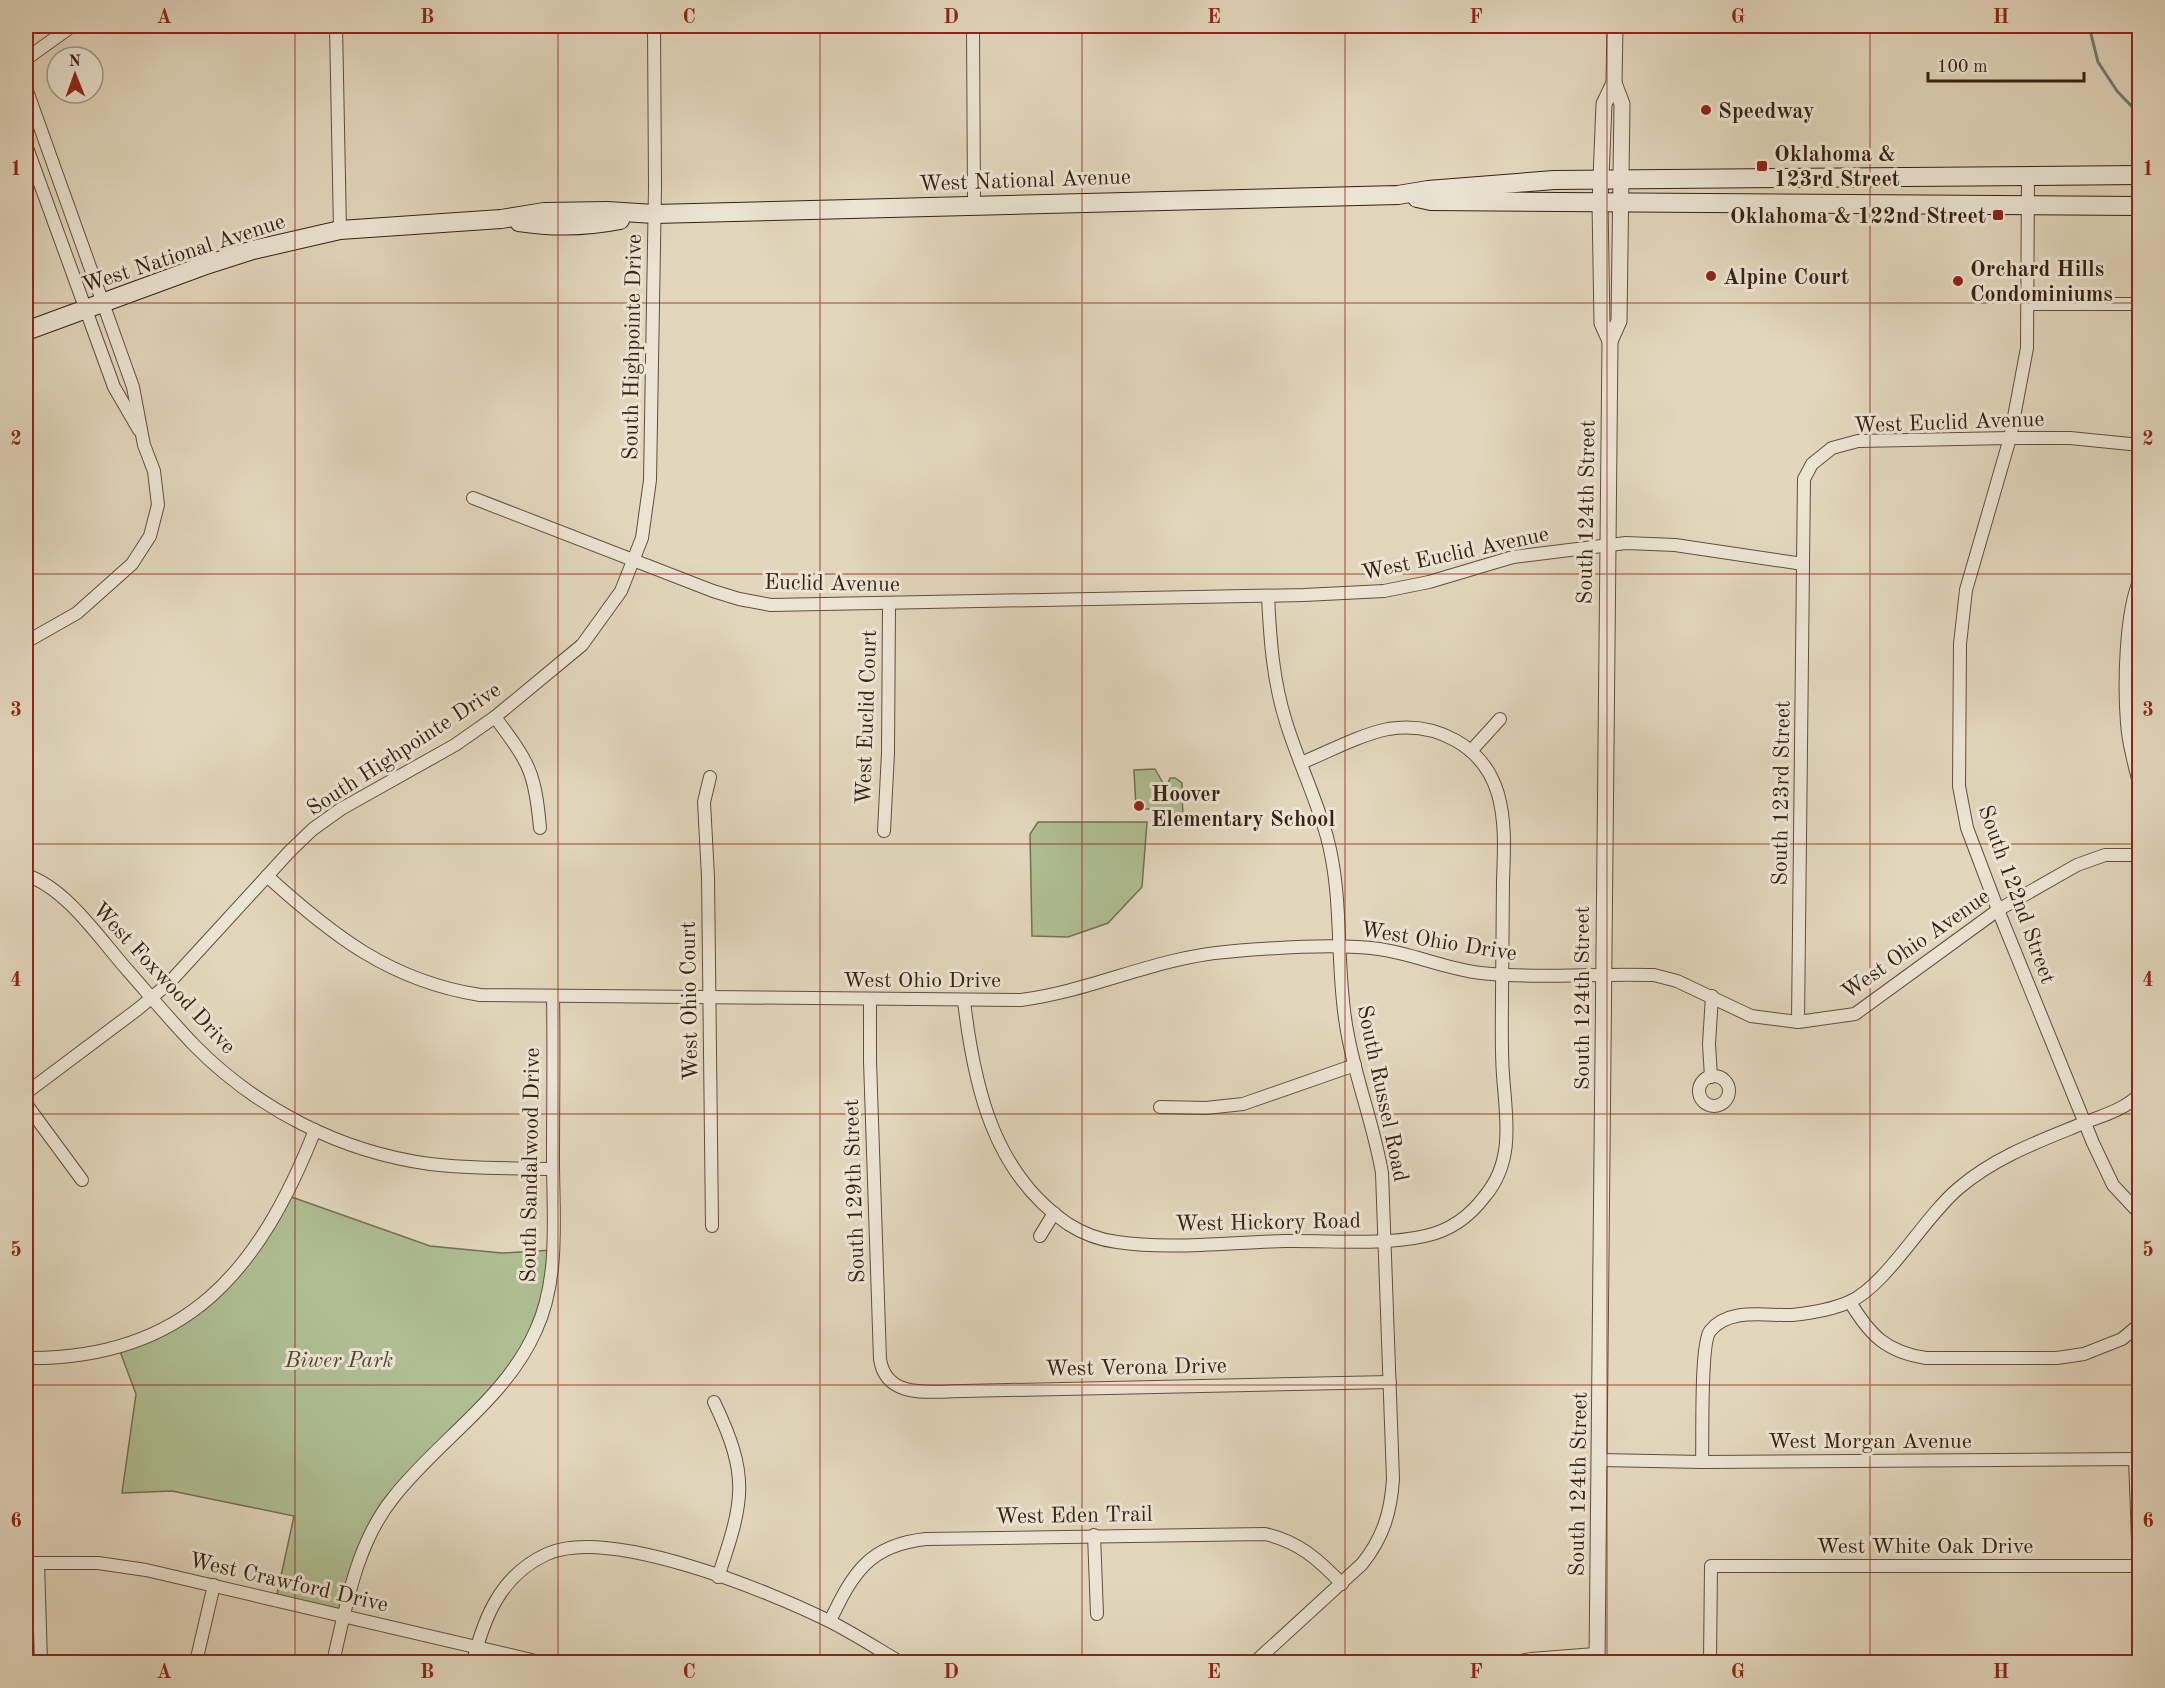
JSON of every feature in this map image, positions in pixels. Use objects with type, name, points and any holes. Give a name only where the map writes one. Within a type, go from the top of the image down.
[{"type":"main road","name":"West National Avenue","points":[[26,331],[253,250],[340,230],[501,219],[545,225],[575,225],[606,223],[654,214],[1398,195],[1554,180],[2139,175]]},
{"type":"main road","name":"West National Avenue","points":[[1398,195],[1431,201],[2139,206]]},
{"type":"street","points":[[26,59],[72,26]]},
{"type":"street","points":[[336,26],[340,230]]},
{"type":"street","name":"South Highpointe Drive","points":[[26,1093],[169,983],[313,829],[341,809],[455,745],[495,717],[568,657],[593,632],[621,591],[634,561],[645,524],[650,480],[654,26]]},
{"type":"street","points":[[973,26],[974,205]]},
{"type":"street","name":"South 124th Street","points":[[1596,1658],[1600,1460],[1610,340],[1619,321],[1622,179],[1622,104],[1614,83],[1615,26]]},
{"type":"street","name":"South 124th Street","points":[[1610,340],[1602,323],[1600,203],[1604,104],[1614,83]]},
{"type":"street","points":[[26,88],[125,362],[137,403],[141,434]]},
{"type":"street","points":[[26,144],[114,387],[141,434],[154,471],[158,506],[153,529],[144,549],[110,587],[77,613],[26,642]]},
{"type":"street","name":"South 122nd Street","points":[[2028,175],[2027,348],[2010,438],[1966,590],[1960,644],[1959,786],[1967,828],[2085,1123],[2113,1185],[2139,1214]]},
{"type":"street","points":[[2028,304],[2139,304]]},
{"type":"street","points":[[108,369],[125,362]]},
{"type":"street","name":"West Euclid Avenue","points":[[1037,602],[1384,591],[1429,582],[1513,557],[1607,545],[1674,545],[1803,564],[1804,479],[1812,464],[1832,448],[1858,441],[2010,438],[2070,438],[2139,445]]},
{"type":"street","name":"Euclid Avenue","points":[[473,498],[713,591],[752,602],[806,606],[1037,602]]},
{"type":"street","name":"South 123rd Street","points":[[1798,1022],[1803,564]]},
{"type":"street","points":[[2139,579],[2133,600],[2133,684],[2127,724],[2139,787]]},
{"type":"street","name":"South Russel Road","points":[[1255,1662],[1342,1584],[1372,1552],[1381,1537],[1389,1515],[1393,1479],[1386,1240],[1379,1155],[1345,1019],[1336,889],[1327,838],[1278,694],[1271,657],[1268,596]]},
{"type":"street","name":"West Euclid Court","points":[[884,831],[888,753],[889,604]]},
{"type":"street","points":[[495,717],[521,753],[535,780],[540,828]]},
{"type":"street","points":[[1301,763],[1381,731],[1405,728],[1436,731],[1472,751],[1500,719]]},
{"type":"street","name":"West Hickory Road","points":[[964,1001],[972,1061],[994,1137],[1025,1182],[1054,1213],[1069,1225],[1093,1236],[1131,1244],[1386,1240],[1425,1236],[1457,1223],[1484,1198],[1500,1169],[1508,1132],[1503,1062],[1504,836],[1502,809],[1488,771],[1472,751]]},
{"type":"street","name":"West Ohio Court","points":[[710,777],[704,802],[708,877],[712,1226]]},
{"type":"street","name":"West Ohio Avenue","points":[[1603,973],[1654,975],[1677,981],[1751,1016],[1798,1022],[1854,1014],[1998,910],[2077,865],[2105,855],[2139,855]]},
{"type":"street","name":"West Foxwood Drive","points":[[26,874],[61,895],[194,1045],[235,1082],[274,1108],[315,1130],[352,1145],[412,1161],[465,1167],[553,1169]]},
{"type":"street","name":"West Ohio Drive","points":[[267,876],[328,930],[362,951],[410,976],[443,988],[480,995],[1021,1000],[1061,994],[1173,961],[1206,954],[1340,948],[1377,949],[1462,970],[1502,974],[1603,973]]},
{"type":"street","points":[[1711,1077],[1709,1044],[1712,996]]},
{"type":"street","name":"South Sandalwood Drive","points":[[333,1662],[356,1569],[390,1500],[504,1382],[527,1350],[537,1329],[549,1289],[552,1264],[553,997]]},
{"type":"street","name":"South 129th Street","points":[[870,1000],[880,1359],[887,1378]]},
{"type":"street","points":[[1160,1107],[1214,1107],[1243,1104],[1355,1065]]},
{"type":"street","points":[[1702,1462],[1705,1352],[1709,1332],[1721,1322],[1748,1313],[1790,1315],[1818,1312],[1850,1302],[1876,1283],[1925,1223],[1959,1187],[2010,1154],[2113,1112],[2139,1094]]},
{"type":"street","points":[[26,1104],[82,1180]]},
{"type":"street","points":[[26,1358],[69,1356],[118,1346],[161,1329],[214,1294],[245,1263],[268,1231],[315,1130]]},
{"type":"street","points":[[1041,1236],[1054,1213]]},
{"type":"street","points":[[1850,1302],[1875,1337],[1907,1355],[1926,1358],[2057,1358],[2084,1354],[2122,1339],[2139,1324]]},
{"type":"street","name":"West Verona Drive","points":[[887,1378],[899,1388],[908,1390],[963,1391],[1390,1382]]},
{"type":"street","points":[[714,1402],[737,1454],[740,1492],[738,1510],[718,1577]]},
{"type":"street","points":[[2137,1459],[2139,1566]]},
{"type":"street","name":"West Morgan Avenue","points":[[1600,1460],[1702,1462],[2137,1459]]},
{"type":"street","name":"West Eden Trail","points":[[830,1621],[865,1562],[894,1545],[926,1539],[1265,1534],[1293,1542],[1310,1553],[1342,1584]]},
{"type":"street","points":[[1094,1535],[1097,1614]]},
{"type":"street","points":[[473,1662],[490,1608],[506,1585],[529,1564],[565,1548],[598,1546],[639,1552],[718,1577],[830,1621],[900,1662]]},
{"type":"street","name":"West Crawford Drive","points":[[26,1563],[98,1563],[131,1567],[540,1662]]},
{"type":"street","points":[[39,1563],[41,1662]]},
{"type":"street","name":"West White Oak Drive","points":[[1710,1662],[1712,1566],[2139,1566]]},
{"type":"street","points":[[196,1662],[214,1585]]},
{"type":"street","points":[[1515,1662],[1531,1659],[1596,1658]]},
{"type":"green space","points":[[1155,769],[1163,783],[1168,783],[1170,778],[1175,778],[1182,783],[1183,821],[1156,822],[1153,809],[1136,809],[1134,770]]},
{"type":"green space","points":[[1038,822],[1147,822],[1142,887],[1108,923],[1068,937],[1032,936],[1030,834]]},
{"type":"green space","name":"Biwer Park","points":[[286,1195],[430,1246],[502,1253],[552,1250],[549,1289],[527,1350],[390,1500],[344,1615],[276,1599],[294,1516],[172,1491],[122,1493],[136,1394],[118,1346],[147,1336],[214,1294]]},
{"type":"waterway","points":[[2089,26],[2098,62],[2117,91],[2140,115]]},
{"type":"place","name":"Speedway","points":[[1706,110]]},
{"type":"place","name":"Oklahoma & 123rd Street","points":[[1762,166]]},
{"type":"place","name":"Oklahoma & 122nd Street","points":[[1998,215]]},
{"type":"place","name":"Alpine Court","points":[[1711,276]]},
{"type":"place","name":"Orchard Hills Condominiums","points":[[1958,281]]},
{"type":"place","name":"Hoover Elementary School","points":[[1139,806]]}]
